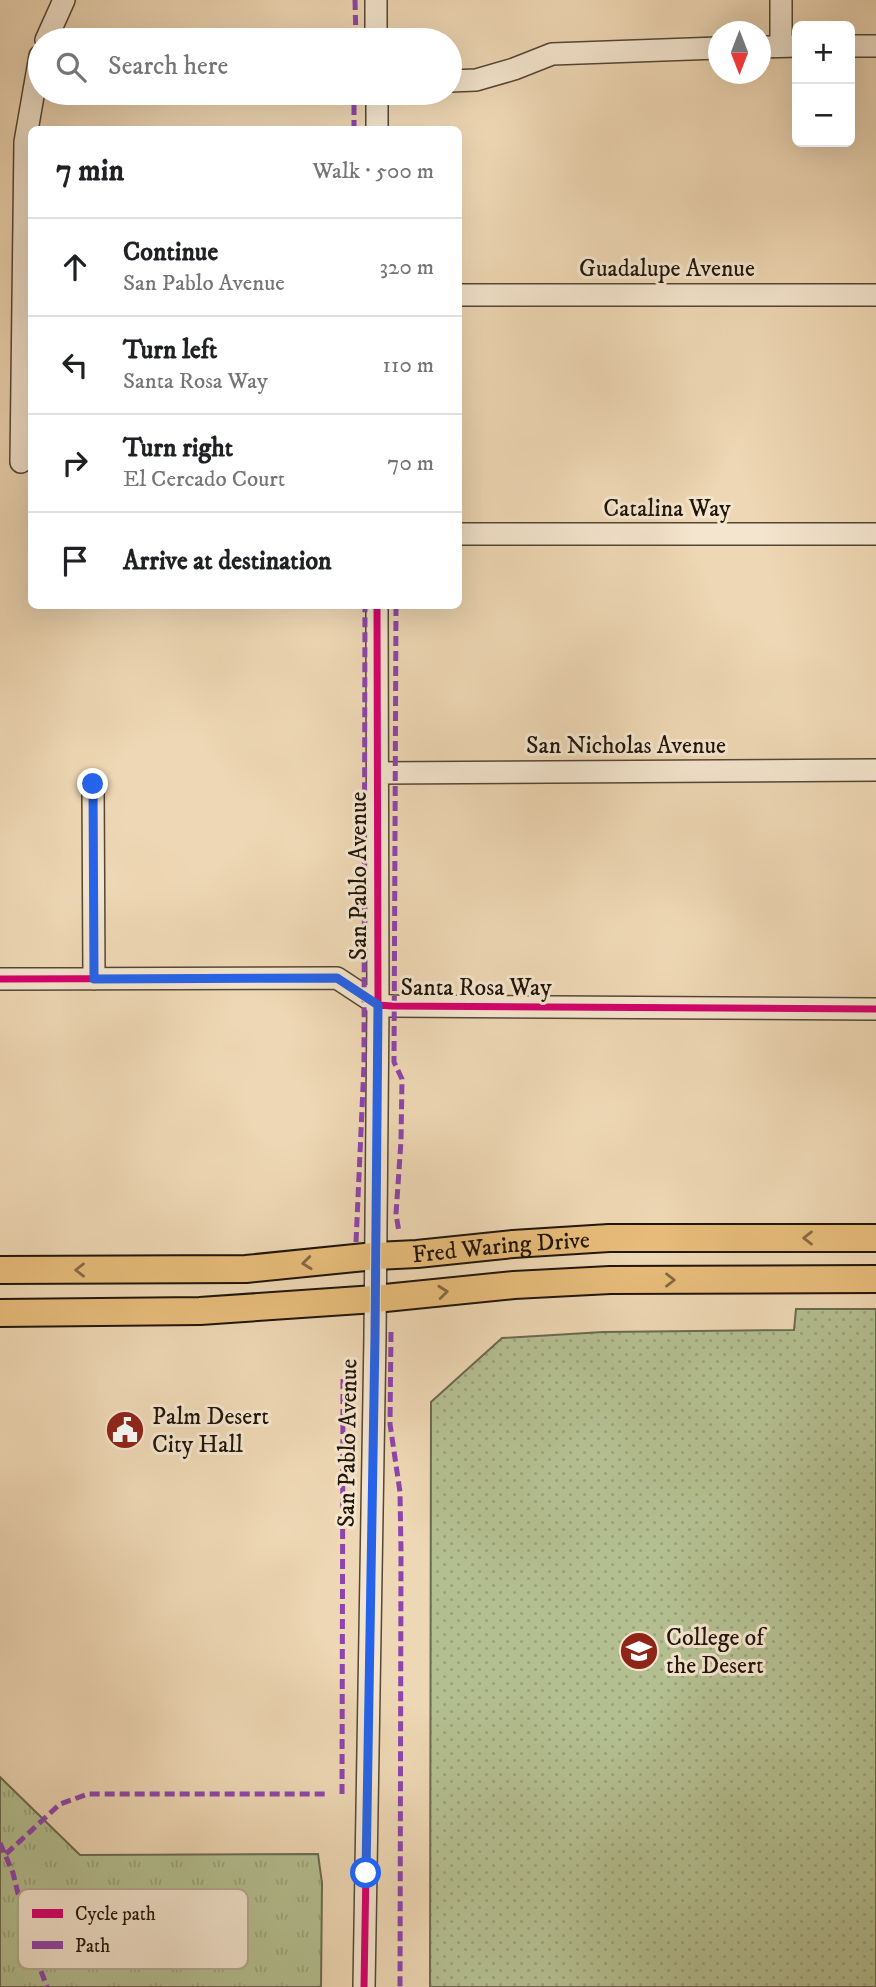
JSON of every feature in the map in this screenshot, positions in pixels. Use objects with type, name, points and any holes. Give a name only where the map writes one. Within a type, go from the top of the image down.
[{"type":"main road","name":"Fred Waring Drive","points":[[0,1270],[246,1269],[535,1242],[609,1238],[876,1238]]},
{"type":"main road","name":"Fred Waring Drive","points":[[0,1313],[200,1311],[513,1285],[610,1280],[876,1279]]},
{"type":"street","points":[[51,28],[64,0]]},
{"type":"street","points":[[376,0],[376,28]]},
{"type":"street","points":[[780,0],[780,46]]},
{"type":"street","points":[[855,46],[876,46]]},
{"type":"street","points":[[462,81],[476,80],[514,69],[552,54],[708,48]]},
{"type":"street","points":[[29,126],[32,105]]},
{"type":"street","points":[[377,105],[377,126]]},
{"type":"street","points":[[17,463],[28,130]]},
{"type":"street","name":"Guadalupe Avenue","points":[[462,295],[876,295]]},
{"type":"street","name":"Catalina Way","points":[[462,534],[876,534]]},
{"type":"street","name":"San Pablo Avenue","points":[[364,1987],[378,1005],[377,609]]},
{"type":"street","name":"San Nicholas Avenue","points":[[377,773],[876,770]]},
{"type":"street","points":[[93,784],[94,979]]},
{"type":"street","name":"Santa Rosa Way","points":[[0,979],[337,978],[378,1005],[876,1009]]},
{"type":"green space","name":"College of the Desert","points":[[796,1309],[876,1309],[876,1987],[430,1987],[431,1402],[502,1338],[603,1332],[794,1330]]},
{"type":"green space","points":[[0,1777],[80,1855],[318,1854],[322,1883],[321,1987],[0,1987]]},
{"type":"marked path","points":[[355,0],[356,28]]},
{"type":"marked path","points":[[354,105],[354,126]]},
{"type":"marked path","points":[[356,1242],[364,1065],[365,609]]},
{"type":"marked path","points":[[396,609],[394,1062],[402,1079],[396,1214],[399,1232]]},
{"type":"marked path","points":[[391,1332],[390,1424],[400,1492],[401,1551],[400,1987]]},
{"type":"marked path","points":[[342,1794],[343,1377]]},
{"type":"marked path","points":[[6,1854],[60,1804],[88,1794],[326,1794]]},
{"type":"marked path","points":[[0,1843],[13,1873],[18,1894]]},
{"type":"marked path","points":[[40,1969],[47,1987]]},
{"type":"cycle path","points":[[364,1987],[375,1336],[377,609]]},
{"type":"cycle path","points":[[0,979],[337,978],[378,1005],[392,1006],[876,1009]]},
{"type":"place","name":"Palm Desert City Hall","points":[[125,1430]]},
{"type":"place","name":"College of the Desert","points":[[639,1651]]},
{"type":"route","points":[[93,784],[94,979],[337,978],[378,1005],[366,1873]]}]
